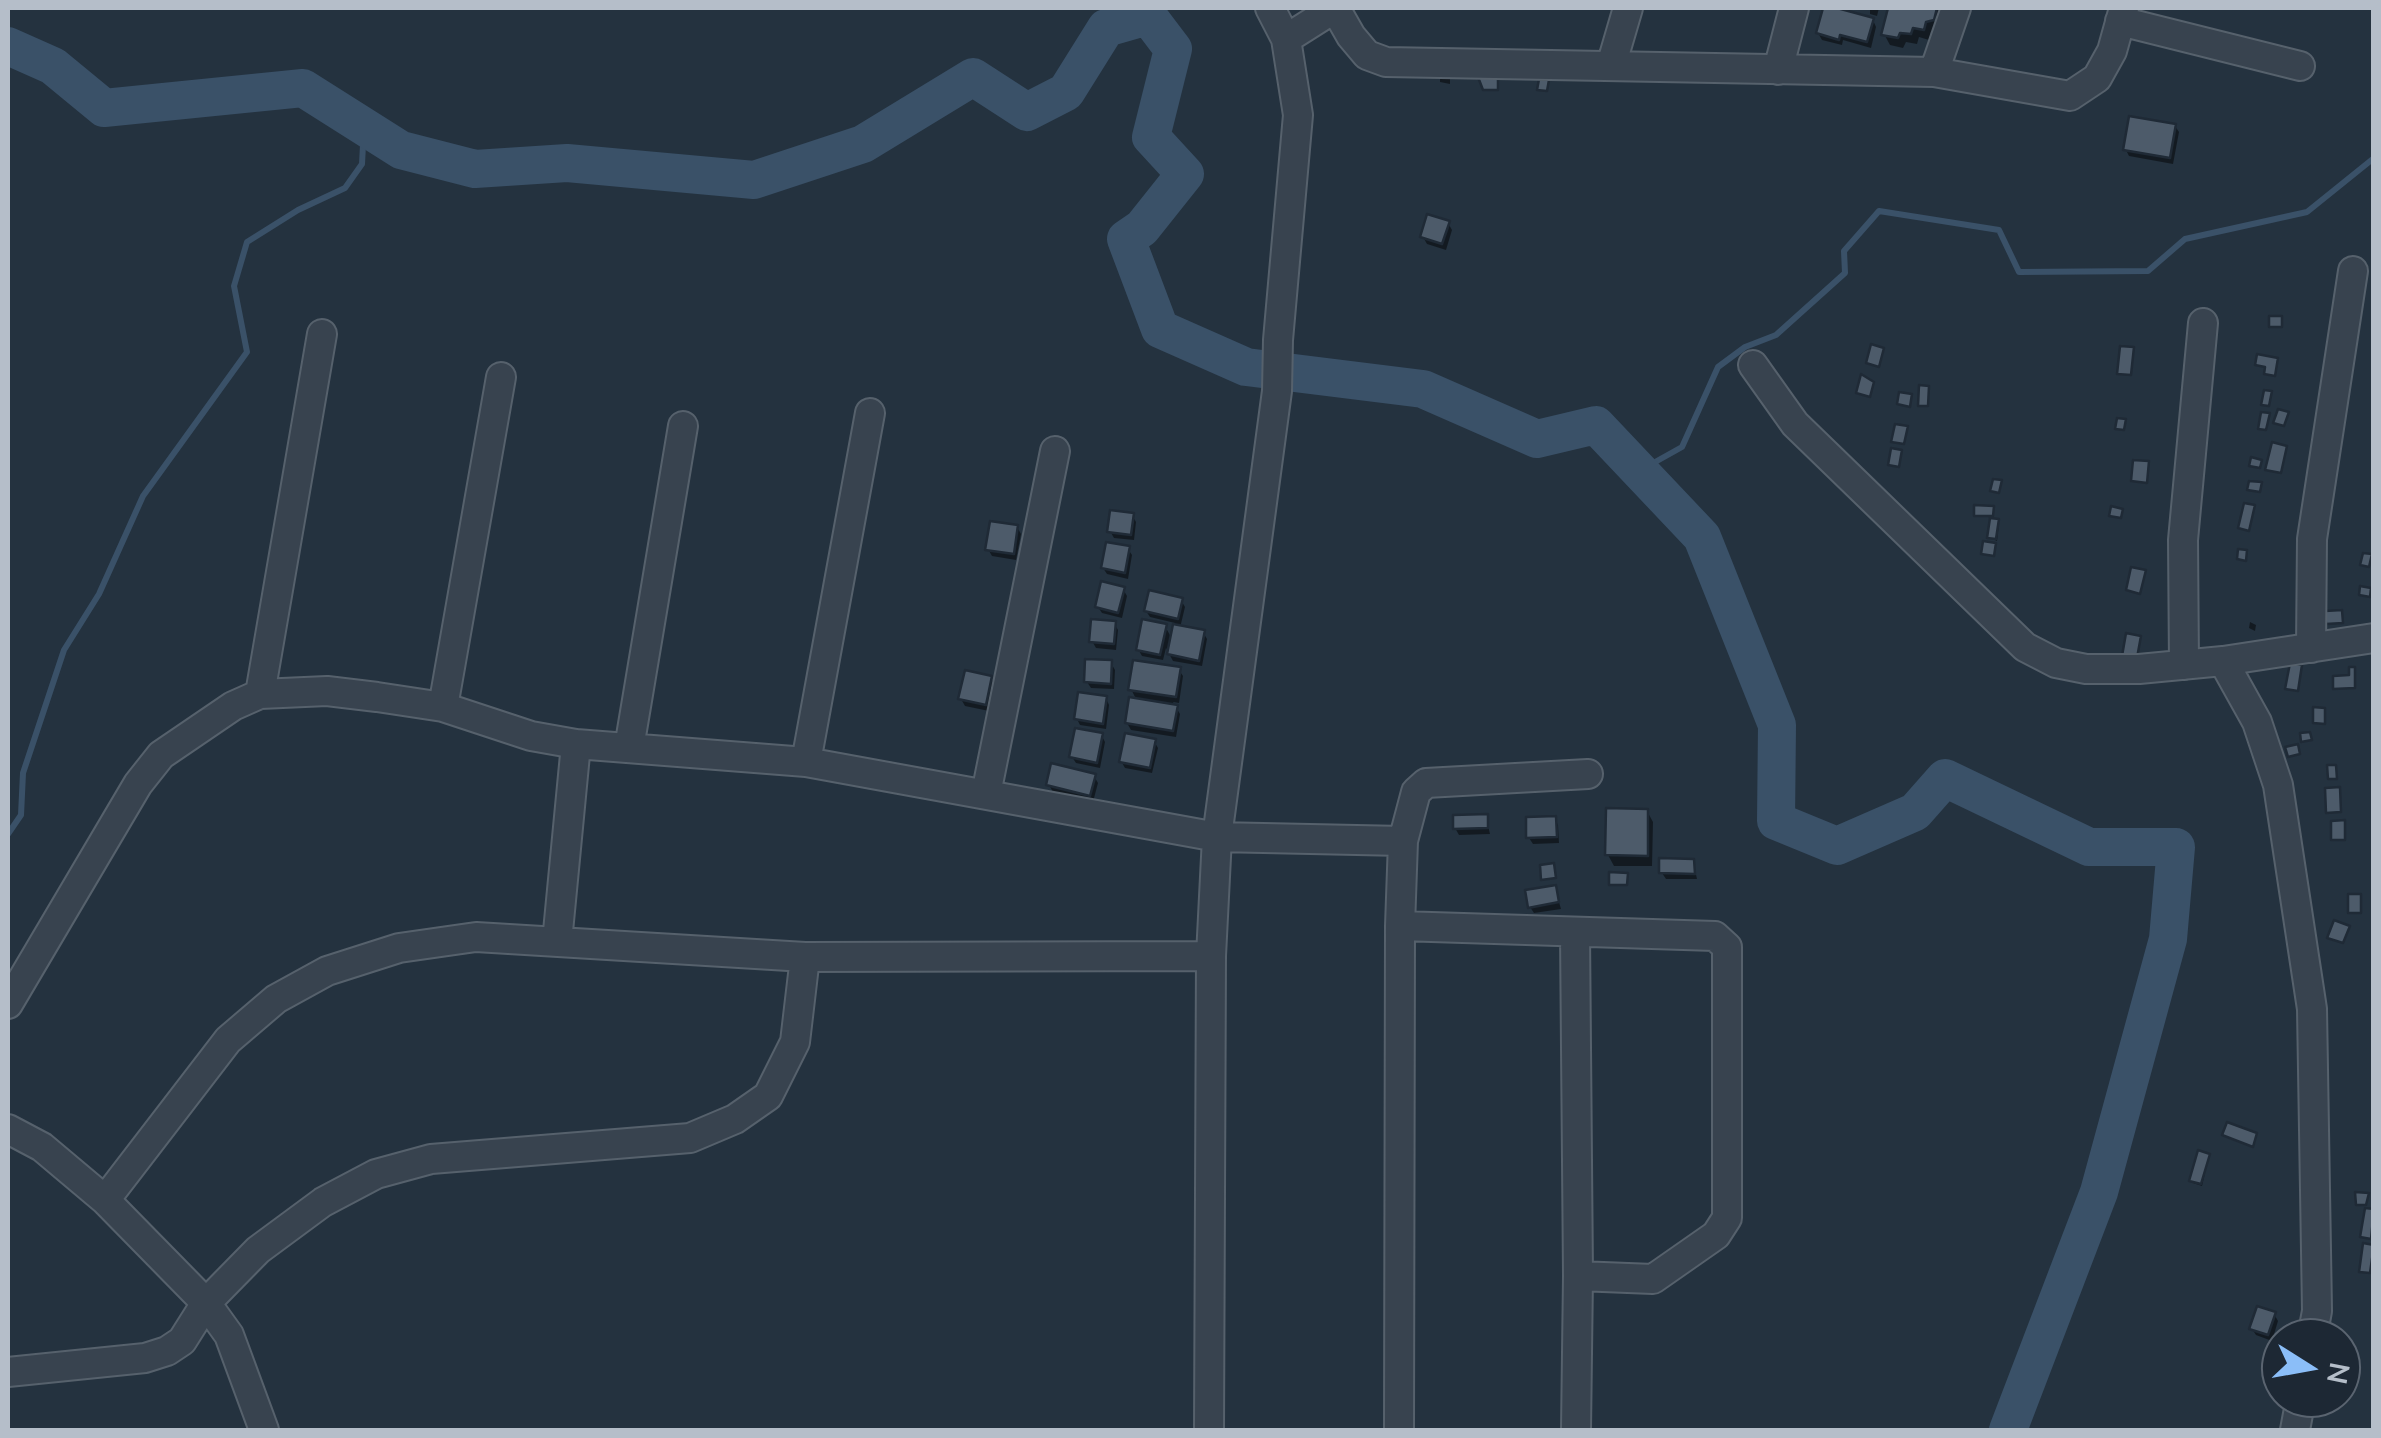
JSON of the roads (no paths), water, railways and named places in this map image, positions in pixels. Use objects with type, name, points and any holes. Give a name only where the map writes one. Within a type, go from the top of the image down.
[{"type":"street","points":[[1209,1430],[1211,956],[1217,836],[1278,391],[1278,340],[1298,114],[1286,39],[1270,8]]},
{"type":"street","points":[[1286,39],[1336,8],[1367,55],[1386,62],[1934,72],[2070,96],[2097,78],[2112,51],[2122,14],[2300,66]]},
{"type":"street","points":[[1612,66],[1628,8]]},
{"type":"street","points":[[1778,70],[1794,8]]},
{"type":"street","points":[[1934,72],[1956,8]]},
{"type":"street","points":[[2311,648],[2312,540],[2353,271]]},
{"type":"street","points":[[2184,665],[2184,540],[2204,322]]},
{"type":"street","points":[[260,694],[322,334]]},
{"type":"street","points":[[1753,366],[1795,424],[2025,647],[2056,663],[2139,669],[2224,661],[2374,638]]},
{"type":"street","points":[[443,707],[501,377]]},
{"type":"street","points":[[806,762],[870,413]]},
{"type":"street","points":[[629,748],[684,426]]},
{"type":"street","points":[[986,794],[1055,451]]},
{"type":"street","points":[[2224,661],[2258,722],[2278,786],[2312,1009],[2316,1318]]},
{"type":"street","points":[[8,1004],[138,784],[162,754],[233,706],[260,694],[327,691],[443,707],[531,736],[576,744],[806,762],[1217,836],[1403,841]]},
{"type":"street","points":[[557,942],[576,744]]},
{"type":"street","points":[[1399,1430],[1400,926],[1403,841],[1416,792],[1426,783],[1588,774]]},
{"type":"street","points":[[1400,926],[1714,936],[1724,942],[1728,952],[1725,1226],[1652,1279],[1578,1276]]},
{"type":"street","points":[[1575,933],[1576,1430]]},
{"type":"street","points":[[104,1200],[228,1040],[276,999],[328,971],[399,948],[476,937],[805,956],[1211,956]]},
{"type":"street","points":[[8,1372],[145,1358],[166,1351],[182,1340],[206,1303],[258,1250],[323,1202],[376,1174],[431,1158],[690,1138],[735,1119],[768,1096],[795,1042],[805,956]]},
{"type":"street","points":[[8,1129],[42,1148],[104,1200],[206,1303],[229,1336],[264,1430]]},
{"type":"waterway","points":[[8,46],[53,66],[104,108],[303,88],[401,150],[475,169],[567,163],[754,180],[863,144],[973,77],[1027,112],[1066,92],[1106,28],[1148,16],[1173,49],[1151,137],[1185,174],[1142,228],[1126,239],[1160,329],[1246,367],[1423,389],[1537,439],[1596,425],[1702,537],[1777,725],[1776,821],[1837,846],[1915,812],[1945,778],[2089,847],[2176,847],[2168,939],[2099,1192],[2008,1430]]},
{"type":"waterway","points":[[8,834],[21,815],[23,773],[64,650],[99,594],[143,496],[247,352],[234,286],[247,242],[298,210],[345,188],[362,164],[364,126]]},
{"type":"waterway","points":[[1639,471],[1682,447],[1718,367],[1745,347],[1776,335],[1845,273],[1844,251],[1879,211],[1999,230],[2019,272],[2148,271],[2185,239],[2307,212],[2374,158]]}]
